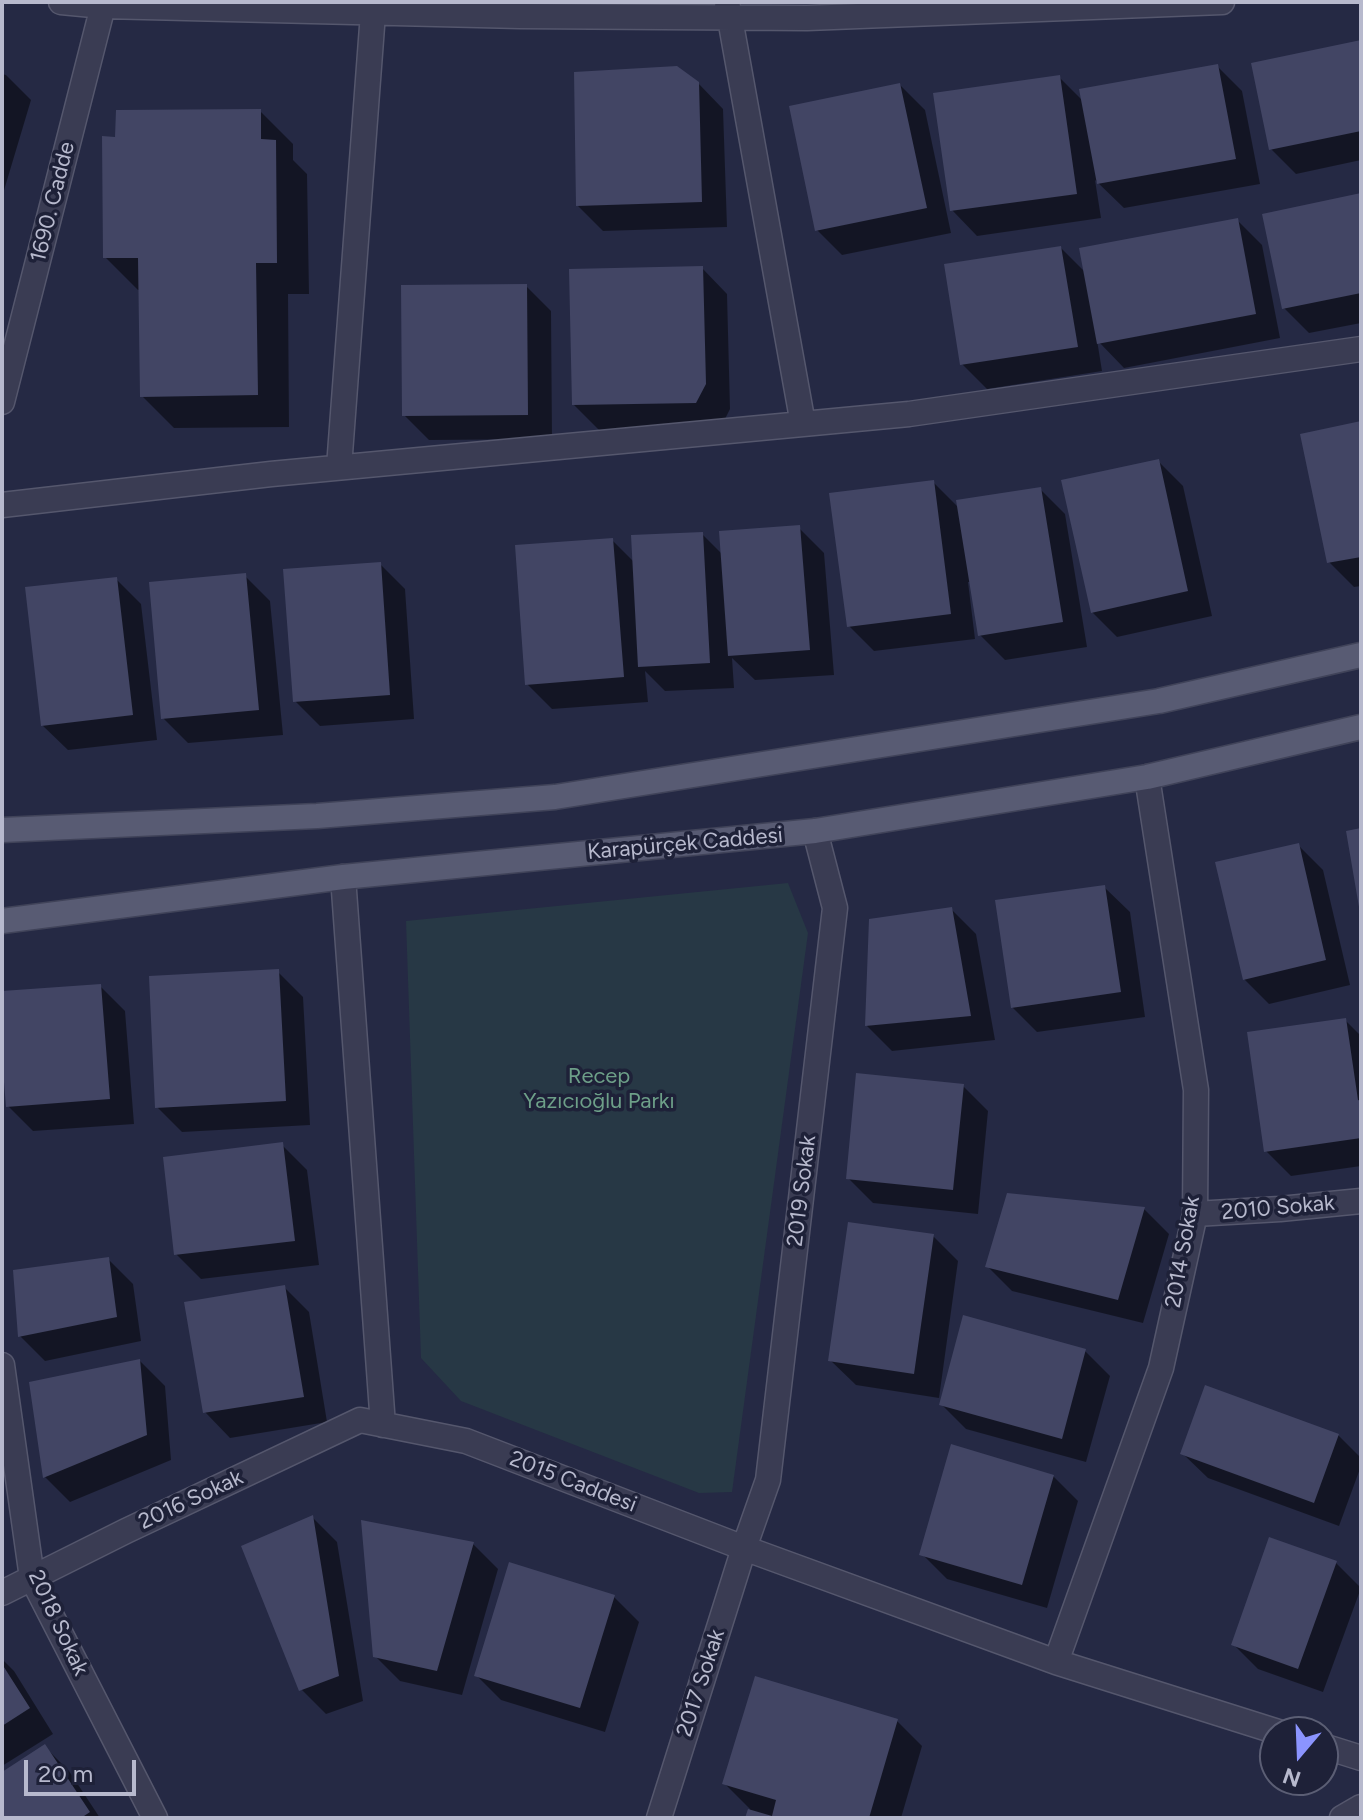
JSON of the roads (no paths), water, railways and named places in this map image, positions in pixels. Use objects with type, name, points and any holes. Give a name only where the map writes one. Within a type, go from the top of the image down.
[{"type":"main road","points":[[2,830],[317,816],[555,797],[1159,701],[1361,655]]},
{"type":"main road","name":"Karapürçek Caddesi","points":[[2,921],[343,877],[815,831],[1147,777],[1361,727]]},
{"type":"street","points":[[61,2],[373,13],[728,10],[807,18],[1222,2]]},
{"type":"street","name":"1690. Cadde","points":[[2,402],[104,4]]},
{"type":"street","points":[[728,10],[803,424]]},
{"type":"street","points":[[339,467],[373,13]]},
{"type":"street","points":[[2,505],[339,467],[909,414],[1361,349]]},
{"type":"street","name":"2014 Sokak","points":[[1056,1662],[1161,1368],[1195,1214],[1196,1090],[1147,777]]},
{"type":"street","name":"2019 Sokak","points":[[744,1548],[768,1480],[835,908],[815,831]]},
{"type":"street","points":[[343,877],[383,1425]]},
{"type":"street","name":"2010 Sokak","points":[[1195,1214],[1361,1201]]},
{"type":"street","name":"2018 Sokak","points":[[2,1365],[32,1578],[155,1818]]},
{"type":"street","name":"2016 Sokak","points":[[2,1593],[360,1420],[383,1425]]},
{"type":"street","name":"2015 Caddesi","points":[[383,1425],[466,1441],[744,1548],[1056,1662],[1259,1726]]},
{"type":"street","name":"2017 Sokak","points":[[659,1818],[744,1548]]},
{"type":"street","points":[[1339,1751],[1361,1758]]},
{"type":"street","points":[[1342,1818],[1361,1807]]},
{"type":"park label","name":"Recep Yazıcıoğlu Parkı","points":[[599,1090]]}]
